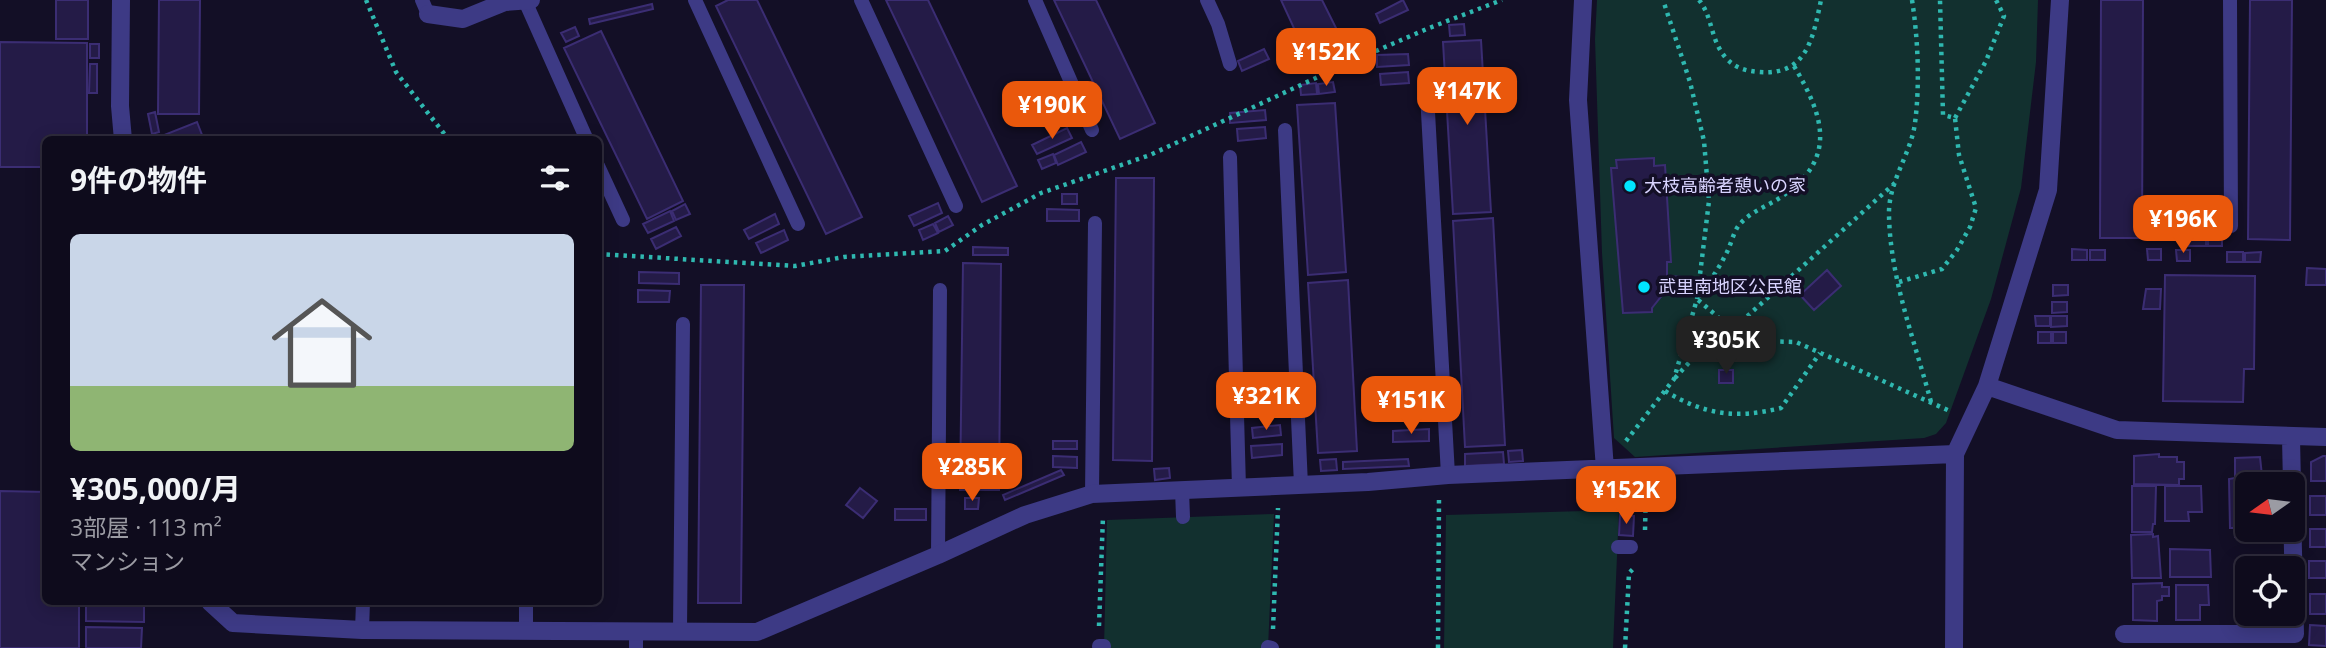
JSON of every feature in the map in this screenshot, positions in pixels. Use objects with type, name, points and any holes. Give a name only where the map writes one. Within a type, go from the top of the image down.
[{"type":"street","points":[[121,0],[120,106],[123,136]]},
{"type":"street","points":[[1583,0],[1578,100],[1605,469]]},
{"type":"street","points":[[1954,648],[1955,454],[1987,386],[2048,190],[2060,0]]},
{"type":"street","points":[[425,7],[463,19],[505,2],[528,1]]},
{"type":"street","points":[[1987,386],[2117,430],[2291,438],[2326,437]]},
{"type":"street","points":[[2291,438],[2292,472]]},
{"type":"street","points":[[213,605],[233,623],[362,630],[526,630],[636,640],[680,630],[757,640],[1025,515],[1098,494],[1301,485],[1444,475],[1955,454]]},
{"type":"street","points":[[2124,634],[2295,634],[2293,542]]},
{"type":"lane","points":[[695,0],[798,224]]},
{"type":"lane","points":[[860,0],[956,206]]},
{"type":"lane","points":[[1035,0],[1092,130]]},
{"type":"lane","points":[[1207,0],[1218,24],[1230,64]]},
{"type":"lane","points":[[2230,0],[2231,226]]},
{"type":"lane","points":[[528,1],[585,136]]},
{"type":"lane","points":[[1427,94],[1444,475]]},
{"type":"lane","points":[[1285,130],[1301,485]]},
{"type":"lane","points":[[1230,157],[1239,488]]},
{"type":"lane","points":[[602,175],[623,220]]},
{"type":"lane","points":[[1095,223],[1098,494]]},
{"type":"lane","points":[[938,555],[940,290]]},
{"type":"lane","points":[[680,630],[683,324]]},
{"type":"lane","points":[[1182,491],[1183,517]]},
{"type":"lane","points":[[362,605],[362,630]]},
{"type":"lane","points":[[526,605],[526,630]]},
{"type":"path","points":[[366,0],[396,72],[446,136]]},
{"type":"path","points":[[602,254],[796,266],[844,257],[945,251],[982,225],[1041,193],[1150,155],[1346,64],[1502,0]]},
{"type":"path","points":[[1663,0],[1686,71],[1704,141],[1709,201],[1697,299],[1674,379]]},
{"type":"path","points":[[1699,0],[1707,9],[1715,43],[1727,60],[1745,71],[1769,73],[1794,65],[1809,48],[1821,0]]},
{"type":"path","points":[[1912,0],[1917,31],[1915,124],[1888,212],[1899,282],[1931,402]]},
{"type":"path","points":[[1940,0],[1943,115],[1955,118]]},
{"type":"path","points":[[1899,282],[1942,270],[1970,227],[1976,208],[1959,155],[1955,118],[1986,61],[2004,16],[1996,0]]},
{"type":"path","points":[[1697,299],[1713,278],[1738,226],[1756,210],[1782,197],[1804,180],[1818,158],[1818,118],[1808,88],[1794,65]]},
{"type":"path","points":[[1716,345],[1895,183]]},
{"type":"path","points":[[1697,299],[1733,330]]},
{"type":"path","points":[[1605,469],[1695,356],[1725,340],[1796,342],[1971,420]]},
{"type":"path","points":[[1665,391],[1688,405],[1721,413],[1754,414],[1781,408],[1820,353]]},
{"type":"path","points":[[1438,648],[1444,475]]},
{"type":"path","points":[[1270,648],[1279,486]]},
{"type":"path","points":[[1098,494],[1102,646]]},
{"type":"path","points":[[1644,537],[1646,496]]},
{"type":"path","points":[[1625,648],[1628,591]]},
{"type":"green space","points":[[1597,0],[2038,0],[2036,62],[2021,188],[1991,299],[1946,423],[1936,434],[1924,438],[1635,457],[1614,438],[1602,253],[1595,39]]},
{"type":"green space","points":[[1619,510],[1613,648],[1444,648],[1446,515]]},
{"type":"green space","points":[[1274,514],[1268,648],[1104,648],[1107,520]]},
{"type":"building","points":[[56,0],[88,0],[88,39],[56,39]]},
{"type":"building","points":[[159,0],[200,0],[199,114],[158,114]]},
{"type":"building","points":[[728,0],[757,0],[862,217],[826,234],[716,6]]},
{"type":"building","points":[[886,0],[928,0],[1017,186],[982,202]]},
{"type":"building","points":[[1054,0],[1096,0],[1155,123],[1120,139]]},
{"type":"building","points":[[1281,0],[1322,0],[1339,34],[1304,50]]},
{"type":"building","points":[[1403,0],[1408,10],[1380,23],[1376,14]]},
{"type":"building","points":[[2101,0],[2143,0],[2142,238],[2100,238]]},
{"type":"building","points":[[2250,0],[2292,0],[2290,240],[2248,239]]},
{"type":"building","points":[[652,4],[653,9],[590,24],[589,19]]},
{"type":"building","points":[[1464,24],[1465,35],[1450,36],[1449,25]]},
{"type":"building","points":[[575,27],[579,36],[566,42],[561,33]]},
{"type":"building","points":[[601,31],[683,201],[647,219],[564,48]]},
{"type":"building","points":[[1481,40],[1491,212],[1453,214],[1443,42]]},
{"type":"building","points":[[0,42],[87,43],[87,136],[42,136],[42,167],[0,167]]},
{"type":"building","points":[[90,44],[99,44],[99,58],[90,58]]},
{"type":"building","points":[[1264,49],[1269,59],[1242,71],[1238,61]]},
{"type":"building","points":[[1408,54],[1409,65],[1377,67],[1377,55]]},
{"type":"building","points":[[1366,56],[1371,65],[1357,72],[1352,62]]},
{"type":"building","points":[[90,64],[97,64],[97,93],[89,93]]},
{"type":"building","points":[[1408,72],[1409,83],[1381,85],[1380,74]]},
{"type":"building","points":[[1333,82],[1335,92],[1319,94],[1318,84]]},
{"type":"building","points":[[1316,83],[1317,94],[1301,95],[1300,85]]},
{"type":"building","points":[[1335,103],[1346,272],[1308,275],[1297,105]]},
{"type":"building","points":[[1265,110],[1266,120],[1230,123],[1230,113]]},
{"type":"building","points":[[155,112],[159,132],[152,134],[148,114]]},
{"type":"building","points":[[197,122],[202,136],[162,136]]},
{"type":"building","points":[[1265,127],[1266,138],[1238,141],[1237,129]]},
{"type":"building","points":[[1067,128],[1072,138],[1037,154],[1032,145]]},
{"type":"building","points":[[1081,142],[1086,152],[1058,165],[1054,155]]},
{"type":"building","points":[[1053,154],[1056,163],[1042,169],[1038,160]]},
{"type":"building","points":[[1654,158],[1654,166],[1665,165],[1671,262],[1667,262],[1667,276],[1682,277],[1682,288],[1680,291],[1664,293],[1652,308],[1652,312],[1623,313],[1611,168],[1617,168],[1616,160]]},
{"type":"building","points":[[1116,178],[1154,178],[1152,461],[1113,460]]},
{"type":"building","points":[[1062,194],[1077,194],[1077,204],[1062,204]]},
{"type":"building","points":[[2202,202],[2213,202],[2214,233],[2202,233]]},
{"type":"building","points":[[938,203],[942,213],[914,226],[909,216]]},
{"type":"building","points":[[685,204],[690,214],[676,220],[672,211]]},
{"type":"building","points":[[1047,209],[1079,210],[1079,221],[1047,221]]},
{"type":"building","points":[[670,211],[674,221],[648,233],[643,224]]},
{"type":"building","points":[[775,214],[779,224],[749,239],[744,230]]},
{"type":"building","points":[[948,216],[953,225],[939,232],[935,223]]},
{"type":"building","points":[[1493,218],[1505,445],[1465,447],[1453,221]]},
{"type":"building","points":[[933,224],[938,233],[923,240],[919,230]]},
{"type":"building","points":[[676,227],[681,236],[656,249],[651,239]]},
{"type":"building","points":[[784,230],[788,240],[761,253],[756,243]]},
{"type":"building","points":[[2189,236],[2206,236],[2206,246],[2189,246]]},
{"type":"building","points":[[2208,236],[2222,236],[2222,246],[2208,246]]},
{"type":"building","points":[[973,247],[1008,248],[1008,255],[973,255]]},
{"type":"building","points":[[2072,249],[2087,250],[2087,260],[2072,260]]},
{"type":"building","points":[[2147,249],[2161,249],[2161,260],[2148,260]]},
{"type":"building","points":[[2090,250],[2105,250],[2105,260],[2090,260]]},
{"type":"building","points":[[2176,250],[2190,250],[2190,261],[2177,261]]},
{"type":"building","points":[[2227,252],[2243,252],[2243,262],[2227,262]]},
{"type":"building","points":[[2261,252],[2260,262],[2245,262],[2245,253]]},
{"type":"building","points":[[963,263],[1001,264],[999,490],[960,490]]},
{"type":"building","points":[[2307,268],[2326,269],[2326,285],[2306,285]]},
{"type":"building","points":[[1827,270],[1841,286],[1814,310],[1800,295]]},
{"type":"building","points":[[639,272],[679,273],[679,284],[639,283]]},
{"type":"building","points":[[2165,275],[2255,276],[2254,369],[2244,369],[2243,402],[2163,401]]},
{"type":"building","points":[[1348,280],[1357,451],[1318,453],[1308,283]]},
{"type":"building","points":[[701,285],[744,285],[741,603],[698,603]]},
{"type":"building","points":[[2053,285],[2068,285],[2068,295],[2053,296]]},
{"type":"building","points":[[2146,289],[2161,289],[2160,309],[2143,309]]},
{"type":"building","points":[[638,290],[670,291],[669,302],[638,302]]},
{"type":"building","points":[[2052,302],[2067,302],[2067,312],[2052,313]]},
{"type":"building","points":[[2035,316],[2050,316],[2050,326],[2036,326]]},
{"type":"building","points":[[2051,316],[2067,316],[2067,326],[2051,327]]},
{"type":"building","points":[[2038,332],[2051,332],[2051,343],[2038,343]]},
{"type":"building","points":[[2053,332],[2066,332],[2066,343],[2053,343]]},
{"type":"building","points":[[1719,370],[1733,370],[1733,383],[1719,383]]},
{"type":"building","points":[[1280,425],[1281,435],[1253,438],[1252,428]]},
{"type":"building","points":[[1429,429],[1429,441],[1393,442],[1393,431]]},
{"type":"building","points":[[1053,441],[1077,441],[1077,449],[1053,449]]},
{"type":"building","points":[[1282,444],[1282,455],[1252,458],[1251,446]]},
{"type":"building","points":[[1522,450],[1523,461],[1509,462],[1508,451]]},
{"type":"building","points":[[1503,452],[1504,464],[1465,466],[1465,454]]},
{"type":"building","points":[[2159,454],[2159,457],[2177,457],[2177,462],[2184,462],[2184,479],[2179,479],[2179,485],[2134,484],[2134,456]]},
{"type":"building","points":[[1053,456],[1077,457],[1077,468],[1053,467]]},
{"type":"building","points":[[2326,456],[2326,481],[2311,481],[2311,462]]},
{"type":"building","points":[[2260,457],[2262,472],[2235,472],[2235,458]]},
{"type":"building","points":[[1336,459],[1337,470],[1321,471],[1320,460]]},
{"type":"building","points":[[1408,459],[1409,466],[1343,469],[1343,462]]},
{"type":"building","points":[[1169,468],[1170,478],[1155,480],[1154,469]]},
{"type":"building","points":[[1061,470],[1064,475],[1005,500],[1003,495]]},
{"type":"building","points":[[2235,478],[2235,528],[2230,528],[2229,479]]},
{"type":"building","points":[[2132,486],[2156,486],[2155,524],[2152,532],[2132,532]]},
{"type":"building","points":[[2165,486],[2201,486],[2202,512],[2188,512],[2189,521],[2165,521]]},
{"type":"building","points":[[860,488],[877,501],[863,518],[846,505]]},
{"type":"building","points":[[0,491],[42,492],[42,605],[79,605],[79,648],[0,648]]},
{"type":"building","points":[[2310,496],[2326,496],[2326,515],[2310,515]]},
{"type":"building","points":[[965,498],[979,498],[978,509],[965,509]]},
{"type":"building","points":[[895,509],[926,509],[926,520],[895,520]]},
{"type":"building","points":[[1620,515],[1634,516],[1633,536],[1619,535]]},
{"type":"building","points":[[2310,529],[2326,529],[2326,547],[2310,547]]},
{"type":"building","points":[[2153,534],[2153,537],[2158,536],[2161,578],[2132,578],[2131,535]]},
{"type":"building","points":[[2170,549],[2210,550],[2211,577],[2170,577]]},
{"type":"building","points":[[2309,561],[2326,561],[2326,578],[2309,578]]},
{"type":"building","points":[[2162,583],[2162,587],[2169,587],[2169,596],[2162,596],[2162,600],[2157,601],[2157,621],[2133,620],[2133,584]]},
{"type":"building","points":[[2176,585],[2208,585],[2209,605],[2200,605],[2200,620],[2176,620]]},
{"type":"building","points":[[2310,594],[2326,594],[2326,614],[2310,614]]},
{"type":"building","points":[[86,605],[144,606],[144,622],[86,621]]},
{"type":"building","points":[[2310,625],[2326,626],[2326,646],[2309,645]]},
{"type":"building","points":[[86,627],[142,628],[141,648],[86,648]]},
{"type":"place","name":"大枝高齢者憩いの家","points":[[1630,186]]},
{"type":"place","name":"武里南地区公民館","points":[[1644,287]]}]
